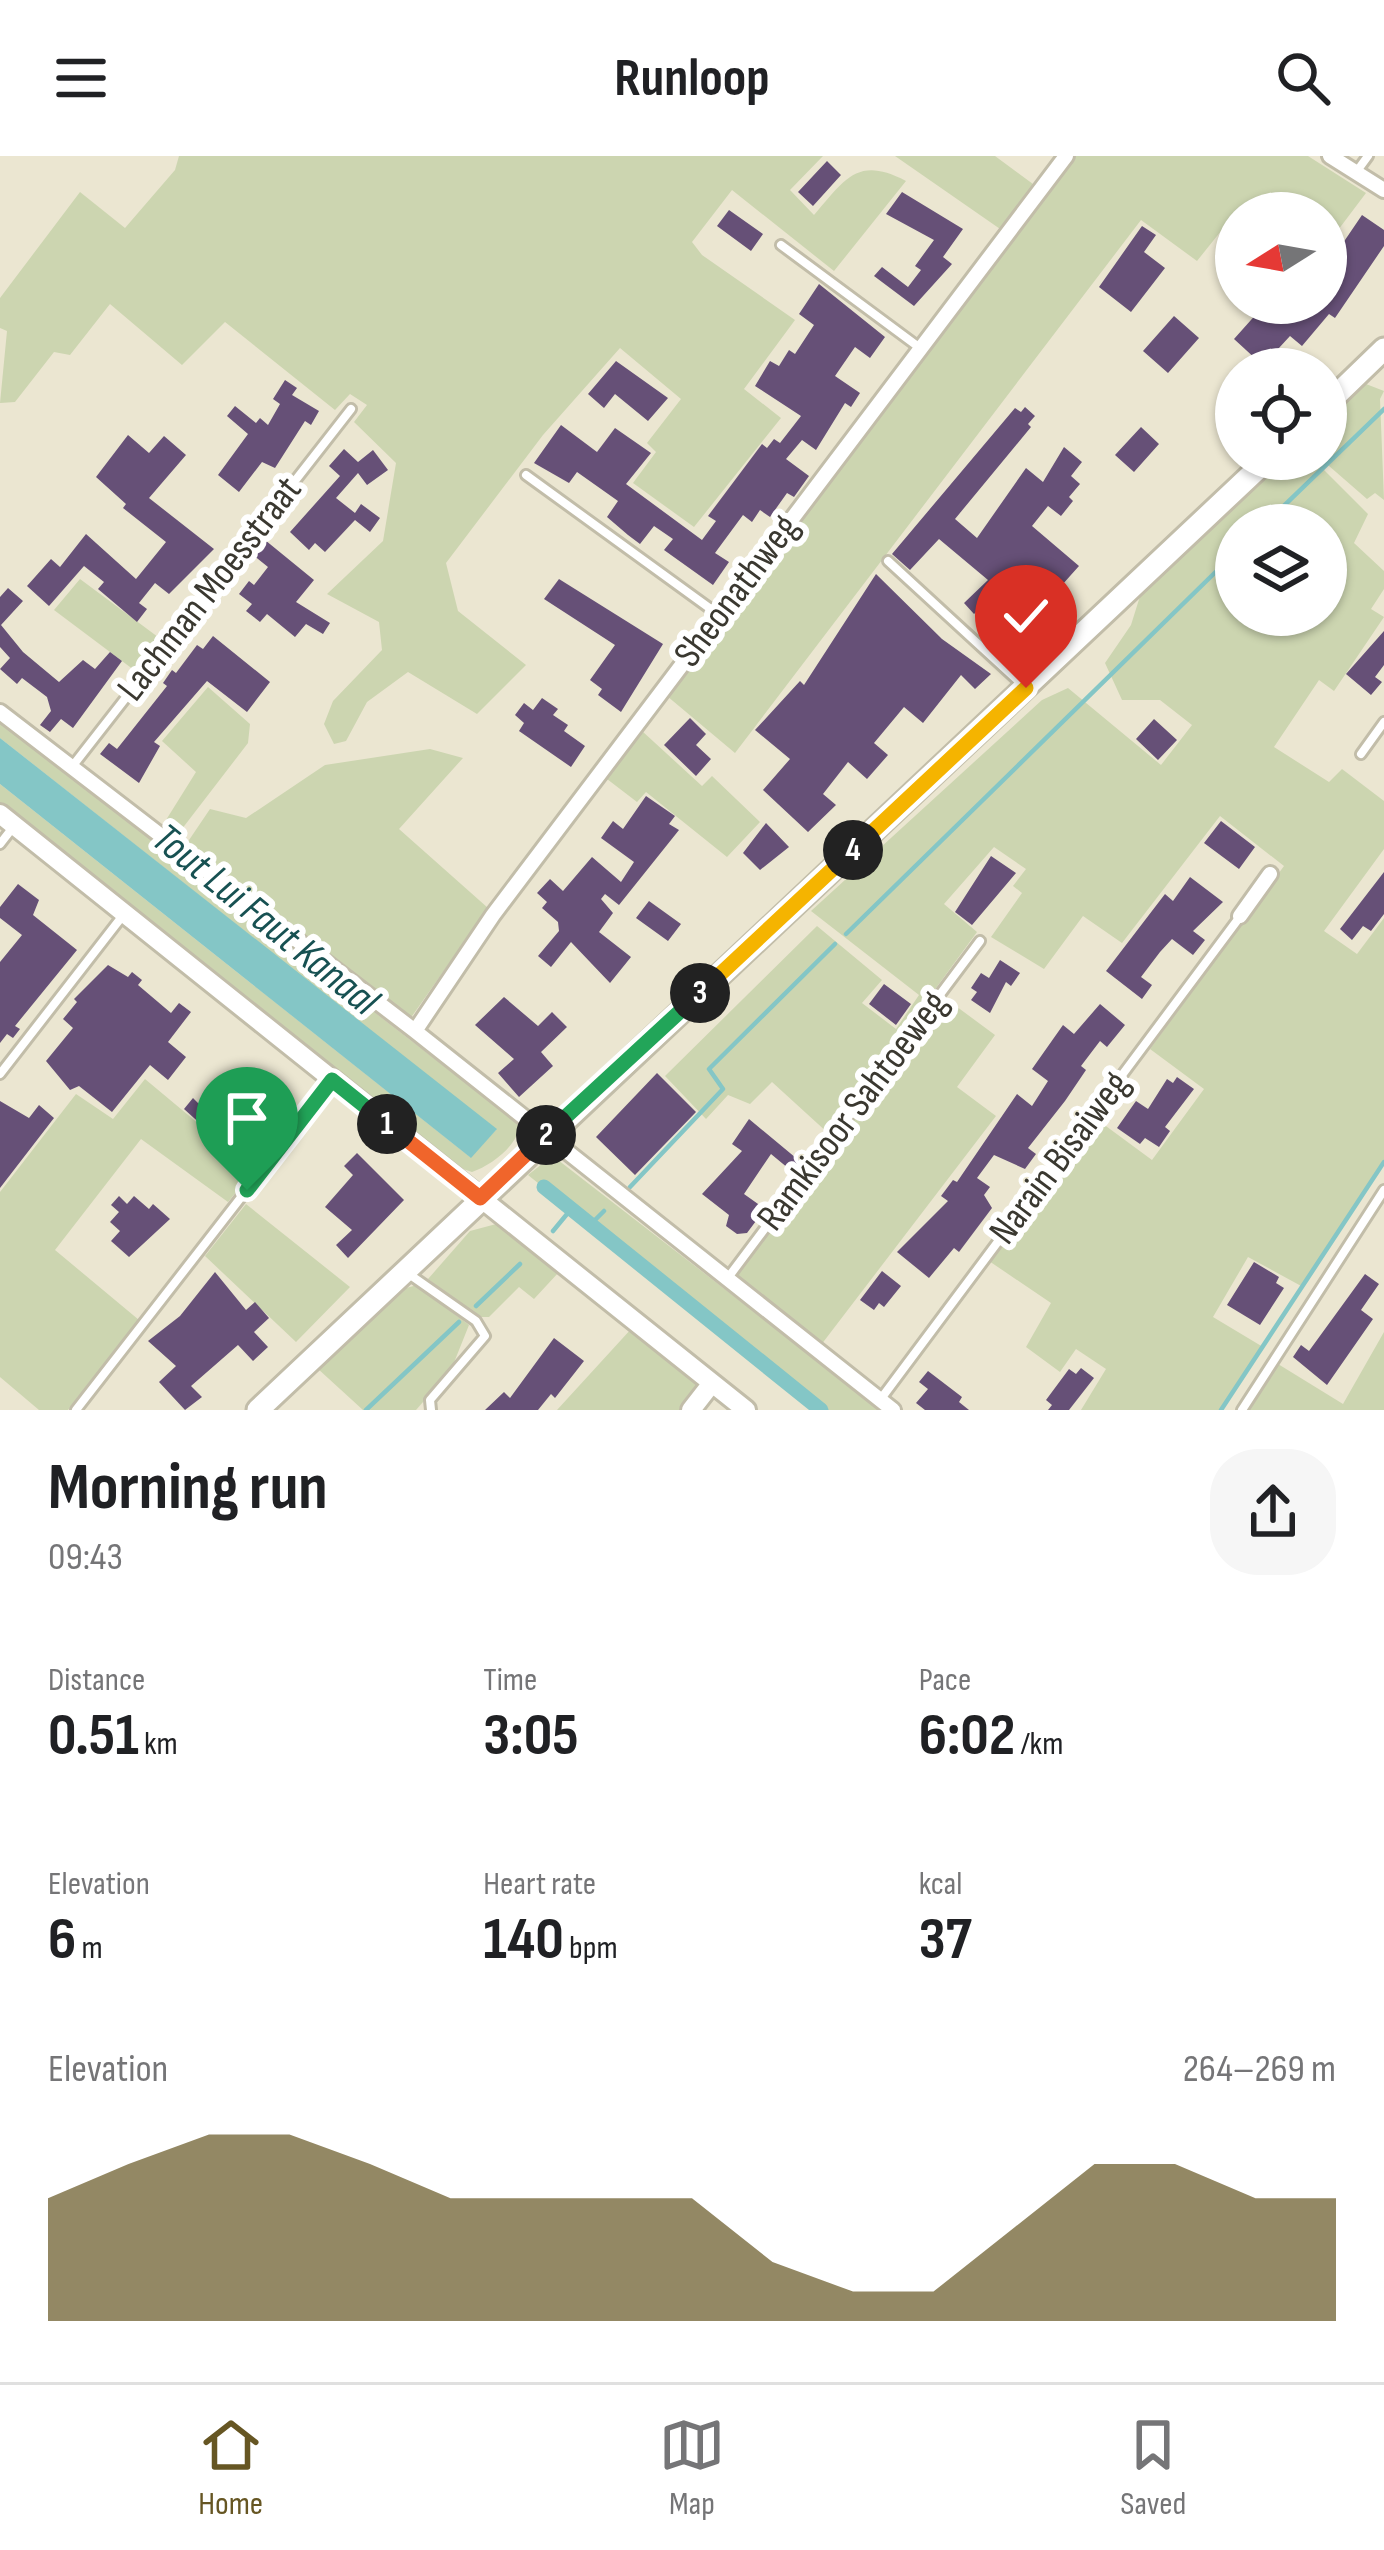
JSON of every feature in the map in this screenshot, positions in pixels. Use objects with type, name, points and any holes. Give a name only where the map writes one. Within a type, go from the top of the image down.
[{"type":"main road","points":[[1347,384],[1384,349]]},
{"type":"main road","points":[[258,1410],[1246,480]]},
{"type":"street","name":"Sheonathweg","points":[[415,1030],[494,915],[1066,156]]},
{"type":"street","points":[[1330,156],[1384,190]]},
{"type":"street","points":[[0,712],[415,1030],[887,1405]]},
{"type":"street","points":[[7,820],[746,1410]]},
{"type":"street","points":[[1240,916],[1270,874]]},
{"type":"street","points":[[691,1410],[712,1383]]},
{"type":"lane","points":[[1357,172],[1368,156]]},
{"type":"lane","points":[[781,244],[920,348]]},
{"type":"lane","name":"Lachman Moesstraat","points":[[70,770],[351,410]]},
{"type":"lane","points":[[526,475],[719,615]]},
{"type":"lane","points":[[888,561],[1026,688]]},
{"type":"lane","points":[[1360,754],[1384,722]]},
{"type":"lane","points":[[0,844],[7,820]]},
{"type":"lane","points":[[0,1074],[124,914]]},
{"type":"lane","name":"Narain Bisaiweg","points":[[887,1405],[1240,916]]},
{"type":"lane","name":"Ramkisoor Sahtoeweg","points":[[727,1280],[980,941]]},
{"type":"lane","points":[[76,1410],[332,1080]]},
{"type":"lane","points":[[1242,1410],[1384,1190]]},
{"type":"lane","points":[[405,1271],[476,1321],[485,1336],[430,1400],[431,1410]]},
{"type":"green space","points":[[179,156],[823,156],[790,190],[814,215],[845,181],[864,171],[906,181],[834,271],[732,190],[692,242],[702,255],[795,320],[744,389],[781,418],[694,527],[633,483],[656,452],[647,443],[681,399],[620,348],[543,435],[446,563],[458,611],[526,665],[477,714],[408,672],[367,702],[346,741],[334,744],[324,724],[333,701],[382,650],[379,622],[327,594],[383,541],[396,463],[354,422],[367,405],[350,394],[335,410],[225,322],[182,365],[110,304],[70,355],[54,352],[15,402],[0,403],[7,331],[0,328],[0,298],[80,192],[125,228],[175,170]]},
{"type":"green space","points":[[895,156],[995,156],[1037,187],[1003,231]]},
{"type":"green space","points":[[1075,156],[1308,156],[1366,193],[1347,218],[1347,192],[1215,192],[1215,238],[1197,261],[1141,220],[735,753],[667,696]]},
{"type":"green space","points":[[1366,384],[1384,391],[1380,399],[1384,500],[1375,493],[1367,499],[1345,480],[1347,401]]},
{"type":"green space","points":[[1259,480],[1334,480],[1368,514],[1354,543],[1384,571],[1384,589],[1371,609],[1384,617],[1334,691],[1319,680],[1274,747],[1329,782],[1342,769],[1384,801],[1384,849],[1324,931],[1357,954],[1384,918],[1384,1162],[1303,1287],[1248,1257],[1213,1317],[1263,1347],[1221,1410],[1081,1410],[1106,1369],[1076,1349],[1060,1372],[1026,1347],[1051,1303],[989,1261],[1095,1118],[1152,1160],[1204,1089],[1150,1049],[1284,866],[1220,816],[1122,943],[1083,916],[1044,969],[991,937],[1022,893],[1013,886],[1026,869],[994,847],[944,904],[977,932],[829,1134],[772,1082],[750,1104],[728,1095],[706,1119],[665,1076],[817,926],[882,980],[862,1003],[896,1029],[919,995],[811,911],[1042,700],[1068,688],[1161,765],[1192,725],[1160,700],[1122,700],[1105,663],[1131,625],[1141,593],[1215,522],[1215,636],[1347,636],[1347,504],[1234,504]]},
{"type":"green space","points":[[80,579],[162,640],[138,673],[54,610]]},
{"type":"green space","points":[[208,687],[250,724],[248,743],[175,838],[161,828],[196,772],[162,741]]},
{"type":"green space","points":[[0,722],[520,1125],[509,1147],[472,1172],[451,1165],[0,804],[0,784],[470,1157],[496,1130],[0,738]]},
{"type":"green space","points":[[642,731],[702,786],[712,776],[760,822],[727,857],[646,792],[637,802],[607,779]]},
{"type":"green space","points":[[430,749],[463,758],[399,829],[488,908],[410,1019],[185,846],[210,809],[246,818],[325,765]]},
{"type":"green space","points":[[945,998],[995,1035],[957,1087],[996,1116],[821,1345],[734,1279]]},
{"type":"green space","points":[[145,1079],[254,1170],[228,1202],[141,1139],[55,1250],[139,1320],[68,1410],[39,1410],[0,1377],[0,1192],[76,1094],[113,1119]]},
{"type":"green space","points":[[547,1160],[558,1160],[881,1410],[821,1410],[528,1175]]},
{"type":"green space","points":[[246,1204],[350,1287],[296,1342],[205,1256]]},
{"type":"green space","points":[[500,1223],[559,1272],[534,1299],[519,1287],[489,1317],[479,1317],[428,1279],[470,1231]]},
{"type":"green space","points":[[417,1285],[469,1325],[451,1370],[416,1410],[363,1410],[317,1368],[392,1292]]},
{"type":"green space","points":[[632,1328],[698,1385],[682,1410],[557,1410]]},
{"type":"green space","points":[[1384,1332],[1384,1410],[1249,1410],[1278,1364],[1343,1404]]},
{"type":"water","points":[[0,738],[497,1129],[471,1158],[0,784]]},
{"type":"building","points":[[827,161],[841,175],[813,206],[798,192]]},
{"type":"building","points":[[902,192],[963,229],[943,257],[952,264],[914,306],[874,276],[882,267],[908,287],[921,270],[915,266],[934,240],[886,214]]},
{"type":"building","points":[[729,210],[763,234],[751,251],[717,226]]},
{"type":"building","points":[[1362,215],[1384,230],[1384,246],[1347,300],[1347,237]]},
{"type":"building","points":[[1142,226],[1156,235],[1144,252],[1165,268],[1131,312],[1099,287]]},
{"type":"building","points":[[819,284],[885,337],[870,358],[855,347],[835,376],[860,393],[851,407],[845,403],[816,450],[802,440],[786,459],[809,476],[794,497],[787,493],[770,517],[760,510],[752,522],[743,515],[715,553],[729,562],[713,585],[664,550],[673,539],[654,526],[640,544],[628,535],[607,517],[618,501],[577,472],[569,483],[534,463],[561,425],[597,452],[615,428],[651,453],[626,484],[702,540],[716,521],[708,516],[762,444],[767,448],[774,439],[780,443],[801,416],[755,386],[770,361],[779,366],[789,350],[795,354],[814,325],[799,314]]},
{"type":"building","points":[[1174,316],[1199,338],[1168,373],[1143,351]]},
{"type":"building","points":[[1247,324],[1321,324],[1302,346],[1290,336],[1279,348],[1244,348],[1234,339]]},
{"type":"building","points":[[616,361],[668,398],[648,421],[615,394],[604,408],[588,394]]},
{"type":"building","points":[[285,380],[297,388],[292,395],[319,411],[311,425],[305,421],[275,468],[262,462],[239,492],[218,475],[248,434],[227,416],[235,406],[256,423],[260,418],[268,425],[280,404],[273,399]]},
{"type":"building","points":[[1025,407],[1035,416],[1028,424],[1031,427],[955,519],[977,538],[1026,468],[1043,482],[1064,447],[1082,462],[1071,476],[1080,484],[1061,516],[1048,506],[1032,526],[1079,566],[1036,614],[1014,592],[993,610],[986,602],[974,614],[964,603],[988,580],[939,539],[910,570],[892,554],[1015,408],[1021,412]]},
{"type":"building","points":[[1141,427],[1159,444],[1134,472],[1115,455]]},
{"type":"building","points":[[128,435],[149,453],[164,436],[186,455],[149,498],[214,549],[169,594],[155,583],[139,603],[147,609],[137,622],[98,589],[104,582],[84,566],[49,606],[27,586],[51,559],[60,567],[86,534],[136,579],[166,542],[123,508],[126,504],[96,477]]},
{"type":"building","points":[[344,449],[358,462],[373,450],[388,470],[367,485],[358,473],[336,498],[355,513],[361,504],[380,518],[370,532],[355,520],[325,552],[315,543],[309,550],[290,532],[340,476],[329,466]]},
{"type":"building","points":[[265,540],[314,580],[296,602],[330,623],[323,634],[306,624],[295,637],[267,614],[260,622],[246,611],[252,604],[239,594],[249,581],[254,585],[268,567],[253,555]]},
{"type":"building","points":[[876,574],[942,639],[991,674],[975,689],[961,675],[923,723],[904,707],[874,743],[888,755],[867,779],[848,762],[823,794],[836,805],[808,832],[763,790],[790,759],[755,730],[800,681],[804,685]]},
{"type":"building","points":[[559,579],[663,644],[621,712],[598,695],[602,689],[590,680],[615,645],[544,599]]},
{"type":"building","points":[[8,588],[23,601],[1,625],[23,652],[59,682],[83,660],[95,669],[110,652],[122,661],[73,728],[61,719],[50,732],[40,725],[51,711],[47,697],[22,678],[17,684],[0,669],[10,658],[0,647],[0,597]]},
{"type":"building","points":[[1384,631],[1384,665],[1375,677],[1382,682],[1371,695],[1346,674]]},
{"type":"building","points":[[213,636],[270,682],[247,712],[207,681],[154,742],[160,746],[139,783],[100,754],[109,743],[117,749],[167,686],[163,683],[172,670],[176,673],[197,645],[203,649]]},
{"type":"building","points":[[542,698],[558,709],[553,715],[568,725],[564,731],[585,746],[571,767],[519,731],[524,723],[515,715],[524,703],[533,710]]},
{"type":"building","points":[[690,718],[706,734],[696,745],[711,759],[696,776],[664,745]]},
{"type":"building","points":[[1154,719],[1177,740],[1158,760],[1136,739]]},
{"type":"building","points":[[646,796],[675,816],[669,824],[679,830],[619,905],[605,894],[601,899],[613,913],[599,932],[631,957],[610,983],[571,942],[551,967],[538,956],[559,931],[558,922],[542,908],[547,902],[537,893],[550,879],[563,891],[592,857],[621,882],[634,862],[601,838],[613,821],[623,829]]},
{"type":"building","points":[[1221,821],[1255,847],[1239,869],[1204,843]]},
{"type":"building","points":[[766,823],[789,847],[760,870],[743,853]]},
{"type":"building","points":[[991,856],[1016,873],[972,925],[955,912]]},
{"type":"building","points":[[1384,872],[1384,914],[1371,931],[1363,926],[1352,940],[1340,929]]},
{"type":"building","points":[[1190,877],[1223,902],[1193,931],[1205,940],[1193,955],[1172,939],[1160,952],[1141,977],[1152,985],[1142,999],[1106,971],[1165,894],[1173,901]]},
{"type":"building","points":[[18,884],[39,900],[33,915],[77,950],[15,1026],[20,1029],[13,1038],[7,1034],[0,1043],[0,962],[22,935],[0,918],[0,907]]},
{"type":"building","points":[[649,901],[681,924],[668,941],[636,918]]},
{"type":"building","points":[[1000,960],[1020,973],[1011,986],[1006,982],[990,1013],[971,1000],[977,992],[971,988],[981,973],[989,978]]},
{"type":"building","points":[[108,965],[128,977],[132,972],[142,980],[138,985],[171,1013],[179,1003],[191,1012],[168,1042],[186,1057],[168,1080],[150,1065],[112,1112],[79,1086],[70,1090],[46,1061],[73,1028],[63,1019],[77,1002],[74,999]]},
{"type":"building","points":[[884,984],[911,1004],[896,1025],[869,1004]]},
{"type":"building","points":[[504,997],[538,1026],[552,1012],[567,1027],[541,1052],[553,1066],[519,1097],[498,1073],[514,1059],[475,1025]]},
{"type":"building","points":[[1100,1004],[1125,1025],[1107,1047],[1100,1041],[1081,1066],[1086,1070],[1028,1148],[1036,1154],[1025,1169],[994,1155],[977,1178],[990,1187],[984,1195],[992,1208],[959,1252],[954,1248],[929,1278],[897,1252],[948,1201],[941,1196],[953,1180],[957,1182],[1017,1094],[1032,1106],[1048,1081],[1032,1069],[1063,1025],[1074,1034]]},
{"type":"building","points":[[657,1073],[696,1112],[635,1175],[596,1137]]},
{"type":"building","points":[[1177,1077],[1194,1089],[1165,1127],[1170,1131],[1159,1147],[1145,1138],[1140,1144],[1117,1128],[1136,1101],[1148,1109],[1167,1079],[1173,1083]]},
{"type":"building","points":[[218,1082],[232,1094],[204,1127],[184,1109],[193,1098],[199,1104]]},
{"type":"building","points":[[0,1101],[29,1118],[39,1105],[54,1118],[0,1188]]},
{"type":"building","points":[[749,1119],[802,1163],[794,1173],[771,1154],[744,1194],[765,1209],[747,1233],[737,1234],[726,1226],[729,1215],[702,1194],[742,1151],[732,1144]]},
{"type":"building","points":[[357,1153],[404,1200],[348,1258],[336,1245],[352,1230],[325,1207],[353,1175],[344,1166]]},
{"type":"building","points":[[119,1196],[127,1204],[134,1196],[149,1209],[153,1204],[170,1219],[129,1257],[111,1241],[120,1231],[110,1222],[119,1212],[111,1205]]},
{"type":"building","points":[[1254,1262],[1279,1277],[1276,1283],[1284,1288],[1260,1325],[1227,1305]]},
{"type":"building","points":[[882,1271],[901,1286],[884,1307],[879,1303],[874,1310],[860,1300]]},
{"type":"building","points":[[215,1272],[246,1310],[255,1302],[269,1318],[254,1332],[268,1347],[253,1361],[238,1345],[191,1386],[202,1397],[185,1410],[159,1382],[176,1366],[148,1341],[180,1316]]},
{"type":"building","points":[[1365,1274],[1379,1284],[1361,1310],[1373,1319],[1327,1385],[1293,1357],[1301,1345],[1309,1351]]},
{"type":"building","points":[[554,1338],[584,1361],[555,1398],[551,1394],[538,1410],[485,1410],[504,1392],[510,1398]]},
{"type":"building","points":[[1081,1368],[1094,1378],[1069,1410],[1048,1410],[1052,1405],[1046,1400],[1069,1369],[1076,1374]]},
{"type":"building","points":[[928,1371],[962,1397],[959,1402],[969,1410],[925,1410],[916,1403],[928,1389],[919,1382]]},
{"type":"waterway","points":[[1286,504],[1384,409]]},
{"type":"waterway","points":[[846,934],[1215,573]]},
{"type":"waterway","points":[[630,1187],[723,1089],[709,1069],[835,944]]},
{"type":"waterway","points":[[1221,1410],[1384,1162]]},
{"type":"waterway","name":"Tout Lui Faut Kanaal","points":[[544,1187],[821,1410]]},
{"type":"waterway","points":[[553,1231],[572,1208]]},
{"type":"waterway","points":[[592,1223],[604,1211]]},
{"type":"waterway","points":[[476,1306],[520,1264]]},
{"type":"waterway","points":[[366,1410],[459,1322]]},
{"type":"route","points":[[247,1190],[332,1080],[480,1198],[1026,688]]}]
